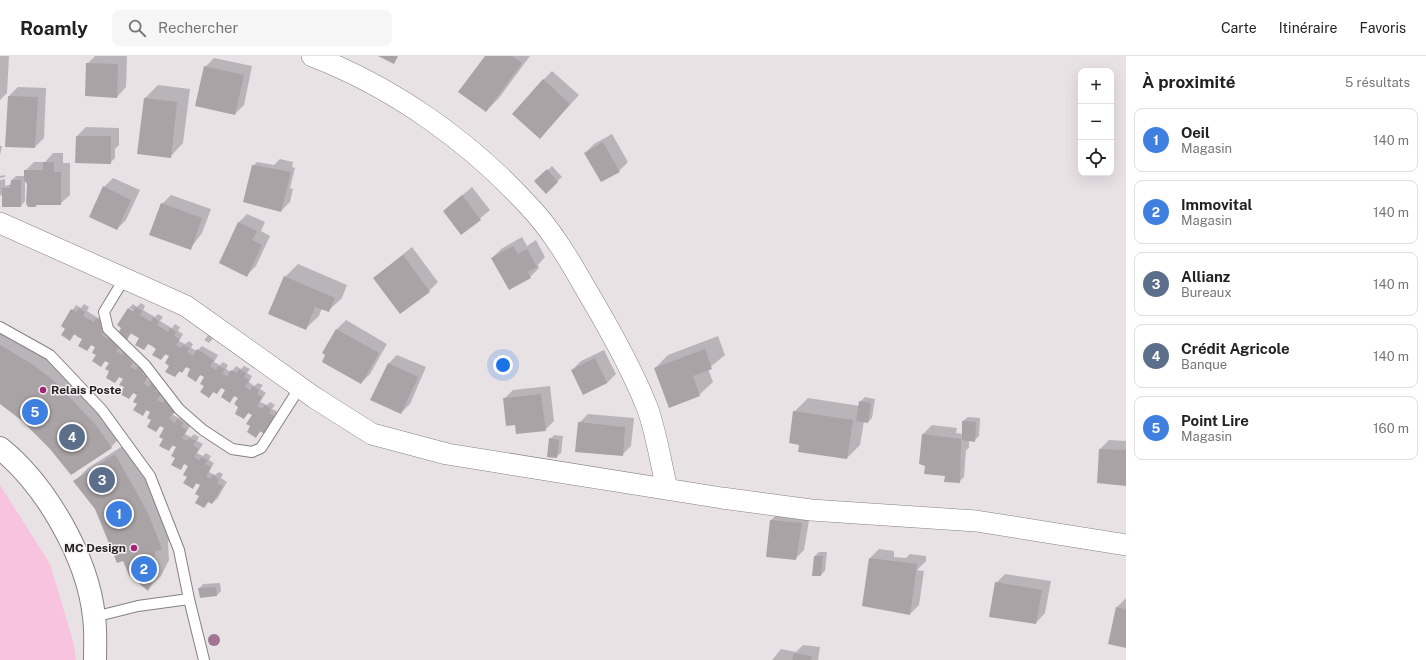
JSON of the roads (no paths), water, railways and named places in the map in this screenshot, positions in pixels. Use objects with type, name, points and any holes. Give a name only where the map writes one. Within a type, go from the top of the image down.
[{"type":"street","points":[[312,56],[338,66],[416,109],[474,154],[528,204],[561,246],[609,328],[647,408],[667,490]]},
{"type":"street","points":[[0,223],[186,306],[300,387],[372,434],[447,454],[667,490],[812,510],[976,522],[1126,545]]},
{"type":"street","points":[[0,448],[31,478],[55,513],[78,557],[94,617],[95,660]]},
{"type":"lane","points":[[124,279],[104,312],[108,329],[146,365],[179,409],[203,430],[232,449],[252,452],[261,448],[300,387]]},
{"type":"lane","points":[[0,327],[50,355],[102,410],[150,476],[179,550],[204,660]]},
{"type":"lane","points":[[94,617],[138,606],[189,599]]},
{"type":"place","name":"Relais Poste","points":[[43,390]]},
{"type":"place","name":"Point Lire","points":[[35,412]]},
{"type":"place","name":"Crédit Agricole","points":[[72,437]]},
{"type":"place","name":"Allianz","points":[[102,480]]},
{"type":"place","name":"Oeil","points":[[119,514]]},
{"type":"place","name":"MC Design","points":[[134,548]]},
{"type":"place","name":"Immovital","points":[[144,569]]}]
